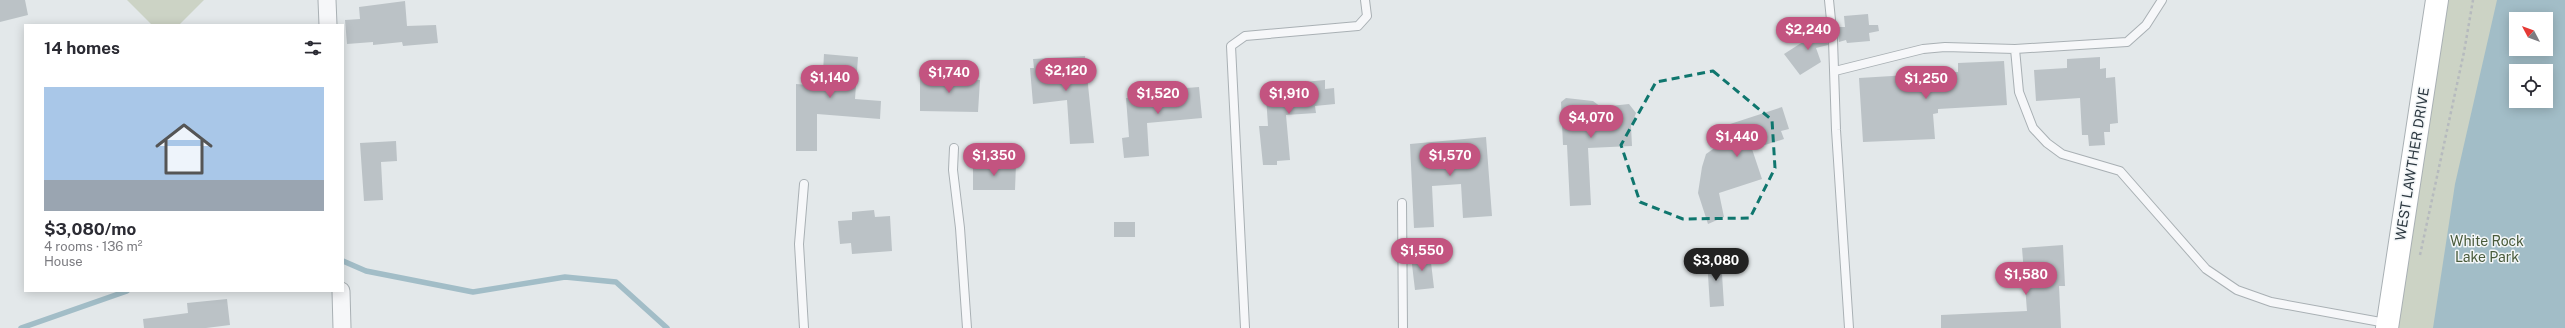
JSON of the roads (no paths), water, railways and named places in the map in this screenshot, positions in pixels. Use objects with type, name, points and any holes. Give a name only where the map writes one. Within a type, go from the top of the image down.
[{"type":"street","points":[[327,0],[328,24]]},
{"type":"street","name":"WEST LAWTHER DRIVE","points":[[2387,326],[2437,0]]},
{"type":"street","points":[[341,292],[342,328]]},
{"type":"lane","points":[[1245,328],[1231,46],[1245,36],[1358,26],[1367,16],[1365,0]]},
{"type":"lane","points":[[1829,0],[1835,71],[1836,130],[1849,328]]},
{"type":"lane","points":[[1835,71],[1923,49],[1945,47],[2015,49],[2127,42],[2146,25],[2162,0]]},
{"type":"lane","points":[[2015,49],[2019,92],[2033,128],[2047,144],[2062,154],[2120,171],[2206,269],[2237,290],[2271,302],[2387,326]]},
{"type":"lane","points":[[954,148],[953,170],[960,228],[967,328]]},
{"type":"lane","points":[[804,184],[799,244],[804,328]]},
{"type":"lane","points":[[1402,203],[1403,328]]},
{"type":"water","name":"White Rock Lake Park","points":[[2497,0],[2565,0],[2565,328],[2433,328],[2455,184]]},
{"type":"waterway","points":[[344,261],[366,271],[473,292],[565,277],[616,282],[667,328]]},
{"type":"waterway","points":[[21,328],[124,292]]}]
